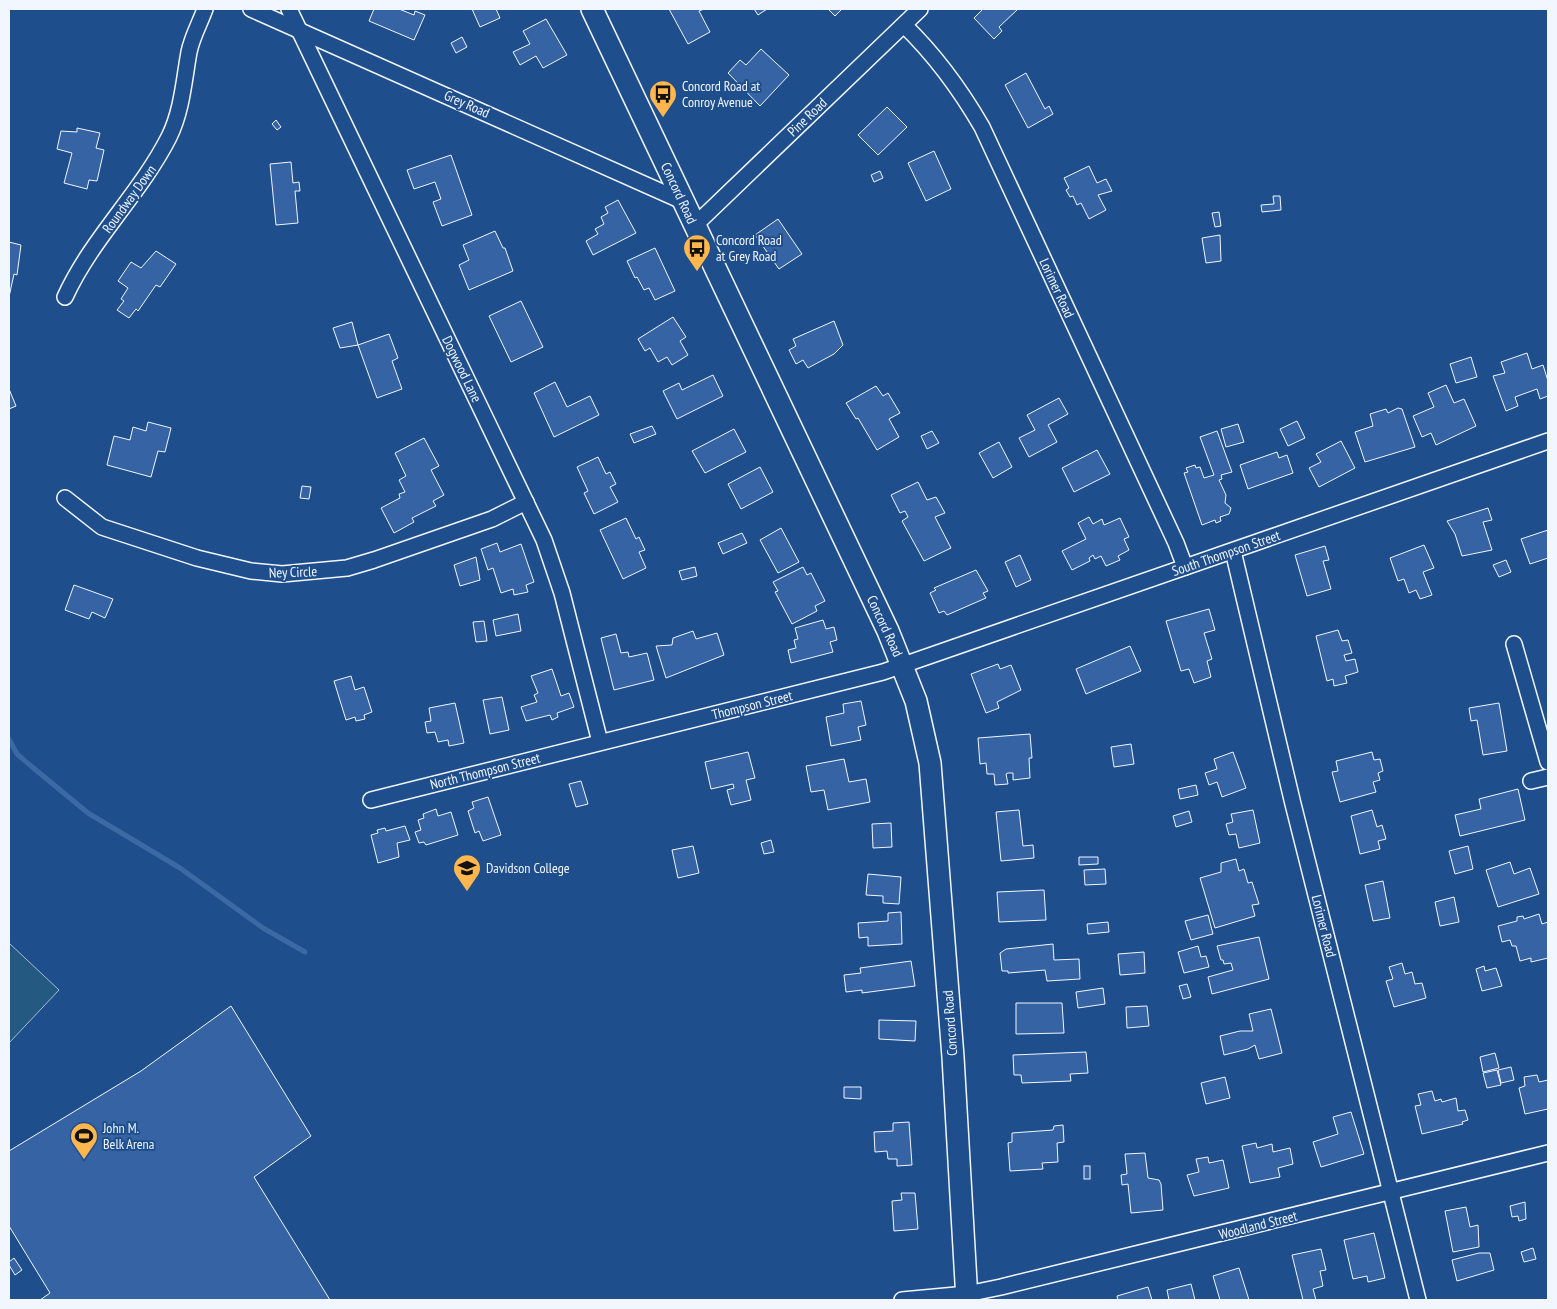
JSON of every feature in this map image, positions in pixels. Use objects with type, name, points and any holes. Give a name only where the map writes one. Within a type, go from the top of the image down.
[{"type":"main road","name":"Concord Road","points":[[592,9],[903,665],[916,701],[930,762],[953,1057],[967,1297]]},
{"type":"street","name":"Roundway Down","points":[[65,297],[78,268],[148,176],[170,135],[186,80],[190,50],[205,9]]},
{"type":"street","name":"Grey Road","points":[[251,9],[682,201]]},
{"type":"street","name":"Dogwood Lane","points":[[290,9],[553,562],[600,742]]},
{"type":"street","name":"Pine Road","points":[[694,226],[920,9]]},
{"type":"street","name":"Lorimer Road","points":[[904,25],[940,64],[963,95],[982,127],[1176,543],[1185,567]]},
{"type":"street","name":"South Thompson Street","points":[[903,665],[1548,441]]},
{"type":"street","name":"Ney Circle","points":[[66,498],[102,527],[196,558],[251,571],[282,574],[347,568],[492,519],[526,502]]},
{"type":"street","name":"Lorimer Road","points":[[1233,551],[1418,1300]]},
{"type":"street","points":[[1514,644],[1548,762]]},
{"type":"street","name":"Thompson Street","points":[[600,742],[882,672],[903,665]]},
{"type":"street","name":"North Thompson Street","points":[[371,800],[600,742]]},
{"type":"street","points":[[1531,781],[1548,776]]},
{"type":"street","name":"Woodland Street","points":[[902,1300],[967,1297],[1548,1154]]},
{"type":"shaded area","points":[[9,943],[59,990],[9,1043]]},
{"type":"building","points":[[374,9],[399,9],[414,15],[415,11],[425,15],[414,40],[369,21]]},
{"type":"building","points":[[472,9],[496,9],[500,18],[480,27]]},
{"type":"building","points":[[669,9],[704,9],[699,11],[710,32],[688,44]]},
{"type":"building","points":[[754,9],[767,9],[758,15]]},
{"type":"building","points":[[828,9],[842,9],[835,16]]},
{"type":"building","points":[[983,9],[1018,9],[999,27],[1002,31],[994,39],[974,18]]},
{"type":"building","points":[[546,19],[567,55],[543,68],[536,56],[520,65],[513,52],[530,44],[523,31]]},
{"type":"building","points":[[462,37],[467,47],[456,53],[451,43]]},
{"type":"building","points":[[761,49],[789,75],[760,106],[728,73],[740,60],[746,65]]},
{"type":"building","points":[[1026,73],[1045,109],[1049,106],[1053,114],[1028,128],[1005,85]]},
{"type":"building","points":[[887,107],[907,127],[878,155],[858,135]]},
{"type":"building","points":[[276,120],[281,127],[277,130],[272,124]]},
{"type":"building","points":[[77,128],[100,133],[96,148],[104,150],[97,181],[89,180],[87,189],[64,183],[72,153],[57,149],[61,131],[77,132]]},
{"type":"building","points":[[934,151],[951,189],[926,201],[908,163]]},
{"type":"building","points":[[451,155],[472,215],[442,226],[433,202],[441,199],[435,182],[414,189],[407,170]]},
{"type":"building","points":[[291,162],[293,183],[299,182],[300,191],[295,191],[298,223],[276,225],[270,164]]},
{"type":"building","points":[[1089,166],[1097,183],[1106,179],[1112,191],[1098,195],[1106,210],[1089,219],[1081,203],[1077,205],[1073,196],[1070,197],[1066,190],[1069,188],[1064,178]]},
{"type":"building","points":[[880,171],[883,178],[874,182],[871,175]]},
{"type":"building","points":[[1273,196],[1280,196],[1281,210],[1262,212],[1261,205],[1274,204]]},
{"type":"building","points":[[618,200],[636,233],[593,255],[586,241],[598,234],[595,229],[604,224],[601,217],[608,213],[605,207]]},
{"type":"building","points":[[1219,212],[1221,226],[1215,227],[1212,213]]},
{"type":"building","points":[[778,219],[802,254],[779,269],[755,235]]},
{"type":"building","points":[[495,231],[503,248],[505,248],[513,271],[469,290],[459,265],[469,260],[463,245]]},
{"type":"building","points":[[1220,235],[1221,261],[1206,263],[1202,238]]},
{"type":"building","points":[[9,242],[21,245],[17,275],[14,274],[9,297]]},
{"type":"building","points":[[655,248],[675,291],[655,300],[649,288],[644,290],[637,277],[635,278],[627,261]]},
{"type":"building","points":[[156,251],[176,264],[160,287],[156,285],[138,311],[136,309],[129,318],[117,310],[124,301],[121,299],[128,288],[118,281],[131,262],[141,268]]},
{"type":"building","points":[[521,301],[543,347],[511,362],[489,316]]},
{"type":"building","points":[[673,317],[686,337],[680,341],[688,355],[672,365],[667,357],[658,362],[650,348],[645,351],[638,339]]},
{"type":"building","points":[[834,321],[843,345],[834,354],[808,368],[803,360],[796,364],[789,350],[796,346],[793,339]]},
{"type":"building","points":[[352,322],[358,345],[340,348],[333,328]]},
{"type":"building","points":[[389,334],[398,358],[392,361],[402,389],[377,398],[358,345]]},
{"type":"building","points":[[1527,353],[1532,369],[1543,365],[1548,381],[1548,396],[1540,399],[1537,389],[1515,397],[1518,406],[1506,411],[1493,376],[1505,373],[1501,362]]},
{"type":"building","points":[[1471,357],[1477,377],[1456,383],[1450,364]]},
{"type":"building","points":[[713,375],[723,396],[677,419],[663,391],[679,383],[682,390]]},
{"type":"building","points":[[555,382],[567,407],[590,396],[599,415],[554,437],[534,393]]},
{"type":"building","points":[[1446,385],[1454,403],[1464,399],[1476,426],[1436,445],[1431,433],[1422,437],[1413,416],[1434,407],[1428,393]]},
{"type":"building","points":[[876,386],[883,396],[888,393],[900,413],[889,419],[899,437],[877,450],[858,418],[856,419],[846,403]]},
{"type":"building","points":[[9,389],[16,406],[9,409]]},
{"type":"building","points":[[1059,398],[1068,414],[1048,425],[1057,442],[1029,457],[1019,438],[1035,430],[1027,415]]},
{"type":"building","points":[[1398,408],[1402,409],[1415,447],[1365,462],[1355,432],[1373,426],[1370,414],[1386,409],[1388,413]]},
{"type":"building","points":[[1297,421],[1305,438],[1288,446],[1280,429]]},
{"type":"building","points":[[148,422],[171,428],[165,452],[158,451],[151,477],[107,465],[114,436],[130,440],[133,427],[146,431]]},
{"type":"building","points":[[1238,424],[1244,442],[1226,447],[1221,429]]},
{"type":"building","points":[[652,426],[656,434],[634,443],[630,434]]},
{"type":"building","points":[[734,429],[746,452],[705,473],[692,451]]},
{"type":"building","points":[[932,431],[939,443],[927,449],[921,436]]},
{"type":"building","points":[[1217,431],[1232,472],[1221,475],[1222,479],[1219,480],[1226,495],[1225,503],[1231,508],[1229,514],[1220,517],[1221,521],[1216,523],[1215,520],[1202,525],[1184,473],[1188,472],[1186,468],[1195,465],[1196,468],[1200,467],[1204,478],[1214,475],[1200,437]]},
{"type":"building","points":[[424,438],[439,466],[431,470],[444,495],[433,501],[436,506],[412,518],[414,522],[394,533],[381,508],[400,498],[399,494],[405,492],[399,480],[406,476],[395,453]]},
{"type":"building","points":[[1341,441],[1355,468],[1319,487],[1309,468],[1321,462],[1316,454]]},
{"type":"building","points":[[999,442],[1012,467],[993,478],[979,453]]},
{"type":"building","points":[[1097,450],[1110,474],[1074,492],[1062,468]]},
{"type":"building","points":[[1277,452],[1279,458],[1287,455],[1293,473],[1248,489],[1240,465]]},
{"type":"building","points":[[598,457],[606,474],[610,472],[616,484],[610,487],[618,502],[594,514],[584,493],[588,491],[577,467]]},
{"type":"building","points":[[760,467],[773,492],[741,509],[728,484]]},
{"type":"building","points":[[918,482],[927,500],[936,497],[945,513],[935,517],[951,548],[924,561],[902,521],[908,517],[905,511],[900,513],[891,495]]},
{"type":"building","points":[[302,486],[311,487],[309,499],[300,498]]},
{"type":"building","points":[[1488,508],[1492,520],[1483,522],[1492,550],[1462,556],[1455,534],[1447,521]]},
{"type":"building","points":[[1089,517],[1093,524],[1102,519],[1104,525],[1120,518],[1129,537],[1124,539],[1129,550],[1118,556],[1120,560],[1106,566],[1101,556],[1095,559],[1093,555],[1089,558],[1090,561],[1072,570],[1062,551],[1086,539],[1078,523]]},
{"type":"building","points":[[626,518],[636,539],[639,537],[645,550],[639,552],[646,568],[623,579],[600,530]]},
{"type":"building","points":[[781,528],[799,562],[778,573],[760,540]]},
{"type":"building","points":[[1548,530],[1548,558],[1530,564],[1521,539]]},
{"type":"building","points":[[742,533],[747,543],[723,554],[718,543]]},
{"type":"building","points":[[497,543],[500,552],[521,544],[534,582],[526,585],[528,592],[514,595],[513,589],[501,593],[493,568],[488,570],[481,549]]},
{"type":"building","points":[[1424,545],[1434,568],[1423,572],[1432,595],[1420,599],[1416,590],[1409,593],[1404,579],[1398,581],[1390,558]]},
{"type":"building","points":[[1325,546],[1329,560],[1323,561],[1331,589],[1307,596],[1295,555]]},
{"type":"building","points":[[1020,555],[1031,580],[1016,587],[1005,562]]},
{"type":"building","points":[[476,557],[480,580],[460,586],[454,565]]},
{"type":"building","points":[[1506,560],[1511,572],[1499,577],[1493,565]]},
{"type":"building","points":[[695,567],[697,576],[682,580],[679,571]]},
{"type":"building","points":[[803,567],[807,575],[811,573],[825,601],[815,606],[817,611],[792,624],[775,592],[778,591],[773,582]]},
{"type":"building","points":[[976,570],[988,591],[983,593],[986,598],[947,615],[944,611],[939,613],[930,593],[936,590],[934,588]]},
{"type":"building","points":[[74,585],[113,599],[105,618],[92,612],[89,619],[65,610]]},
{"type":"building","points":[[1209,609],[1215,630],[1204,633],[1212,659],[1207,661],[1211,677],[1194,683],[1189,669],[1181,671],[1166,621]]},
{"type":"building","points":[[518,614],[521,631],[496,636],[493,620]]},
{"type":"building","points":[[823,620],[826,629],[834,627],[837,640],[830,642],[833,652],[791,663],[788,650],[796,648],[794,640],[798,639],[795,628]]},
{"type":"building","points":[[484,621],[487,641],[476,642],[473,622]]},
{"type":"building","points":[[1338,630],[1342,641],[1348,640],[1352,653],[1344,655],[1346,661],[1355,659],[1358,672],[1345,676],[1347,683],[1334,686],[1333,679],[1327,681],[1316,636]]},
{"type":"building","points":[[693,631],[696,639],[717,633],[724,655],[666,678],[656,646],[672,645],[673,638]]},
{"type":"building","points":[[616,634],[621,653],[628,652],[629,657],[647,653],[654,680],[614,690],[601,638]]},
{"type":"building","points":[[1130,646],[1141,671],[1086,694],[1076,669]]},
{"type":"building","points":[[998,664],[1000,669],[1011,665],[1021,690],[997,702],[999,708],[986,713],[971,674]]},
{"type":"building","points":[[552,669],[561,696],[569,693],[574,707],[557,713],[558,717],[552,720],[550,715],[526,721],[521,707],[537,702],[534,695],[538,693],[531,676]]},
{"type":"building","points":[[351,676],[355,690],[364,687],[372,712],[364,715],[365,719],[356,721],[355,717],[346,720],[334,681]]},
{"type":"building","points":[[502,697],[509,730],[490,734],[483,700]]},
{"type":"building","points":[[861,701],[866,725],[858,727],[861,740],[831,746],[826,717],[844,713],[843,704]]},
{"type":"building","points":[[455,703],[464,743],[449,746],[448,740],[438,742],[435,732],[427,733],[425,722],[431,721],[429,708]]},
{"type":"building","points":[[1499,703],[1507,751],[1483,755],[1477,720],[1471,721],[1469,708]]},
{"type":"building","points":[[1030,734],[1032,758],[1029,758],[1030,778],[1013,780],[1013,773],[1008,773],[1006,774],[1008,784],[995,785],[994,774],[987,774],[986,763],[980,764],[978,738]]},
{"type":"building","points":[[1131,744],[1134,764],[1114,767],[1111,747]]},
{"type":"building","points":[[748,752],[755,778],[746,780],[751,800],[731,805],[727,790],[734,788],[733,784],[711,789],[705,762]]},
{"type":"building","points":[[1233,752],[1246,788],[1222,797],[1217,782],[1209,785],[1205,773],[1217,769],[1214,759]]},
{"type":"building","points":[[1372,752],[1374,760],[1380,759],[1383,771],[1378,773],[1380,780],[1373,782],[1376,792],[1340,802],[1332,772],[1338,771],[1336,761]]},
{"type":"building","points":[[844,759],[849,782],[866,779],[870,802],[828,810],[824,790],[811,792],[806,766]]},
{"type":"building","points":[[581,781],[588,804],[576,807],[569,784]]},
{"type":"building","points":[[1196,785],[1198,795],[1180,799],[1178,789]]},
{"type":"building","points":[[1518,789],[1525,820],[1460,836],[1455,815],[1481,809],[1479,799]]},
{"type":"building","points":[[488,797],[501,835],[483,841],[479,831],[475,833],[468,811],[474,808],[472,802]]},
{"type":"building","points":[[436,809],[438,816],[451,812],[458,835],[426,845],[424,842],[419,843],[415,832],[421,830],[418,820],[424,818],[423,814]]},
{"type":"building","points":[[1019,810],[1023,846],[1033,845],[1034,858],[1001,861],[996,812]]},
{"type":"building","points":[[1253,810],[1260,843],[1239,848],[1236,834],[1229,835],[1226,824],[1233,822],[1231,814]]},
{"type":"building","points":[[1372,810],[1377,827],[1382,825],[1386,839],[1378,841],[1380,849],[1360,854],[1351,816]]},
{"type":"building","points":[[1189,811],[1192,822],[1176,827],[1173,816]]},
{"type":"building","points":[[891,823],[892,847],[873,848],[872,824]]},
{"type":"building","points":[[405,826],[410,840],[397,843],[399,857],[378,863],[371,835],[378,833],[377,830],[385,828],[386,831]]},
{"type":"building","points":[[771,840],[774,852],[764,854],[761,843]]},
{"type":"building","points":[[693,846],[699,873],[678,878],[672,850]]},
{"type":"building","points":[[1468,846],[1473,869],[1455,874],[1449,851]]},
{"type":"building","points":[[1079,857],[1098,857],[1098,864],[1079,865]]},
{"type":"building","points":[[1236,859],[1239,871],[1244,869],[1248,883],[1252,882],[1259,904],[1252,905],[1255,916],[1215,928],[1200,878],[1221,872],[1221,863]]},
{"type":"building","points":[[1510,862],[1514,874],[1530,868],[1539,894],[1498,907],[1486,870]]},
{"type":"building","points":[[1105,869],[1106,884],[1085,885],[1084,870]]},
{"type":"building","points":[[868,874],[901,877],[899,904],[883,903],[883,896],[866,895]]},
{"type":"building","points":[[1383,881],[1390,918],[1373,921],[1365,885]]},
{"type":"building","points":[[1044,890],[1046,920],[999,922],[997,892]]},
{"type":"building","points":[[1454,897],[1459,922],[1440,926],[1435,902]]},
{"type":"building","points":[[901,912],[902,944],[868,946],[868,937],[859,938],[858,923],[888,921],[888,913]]},
{"type":"building","points":[[1539,914],[1542,924],[1548,922],[1548,958],[1531,962],[1531,958],[1520,961],[1516,946],[1512,946],[1510,940],[1502,942],[1498,926],[1517,921],[1517,917],[1523,916],[1524,919]]},
{"type":"building","points":[[1208,915],[1213,934],[1191,940],[1185,921]]},
{"type":"building","points":[[1108,922],[1109,932],[1088,934],[1087,924]]},
{"type":"building","points":[[1259,937],[1269,979],[1212,994],[1208,977],[1233,970],[1231,963],[1224,964],[1223,960],[1221,960],[1217,946]]},
{"type":"building","points":[[1053,944],[1054,960],[1079,959],[1080,979],[1047,981],[1045,970],[1008,973],[1008,971],[1002,971],[1000,953],[1006,949]]},
{"type":"building","points":[[1198,946],[1201,957],[1206,956],[1209,967],[1184,973],[1178,952]]},
{"type":"building","points":[[1144,952],[1145,973],[1120,975],[1118,954]]},
{"type":"building","points":[[911,961],[915,986],[862,993],[862,990],[846,992],[844,975],[861,973],[860,968]]},
{"type":"building","points":[[1402,963],[1405,974],[1412,972],[1415,984],[1422,983],[1426,998],[1394,1007],[1386,981],[1393,979],[1389,967]]},
{"type":"building","points":[[1484,966],[1485,971],[1496,968],[1502,986],[1482,991],[1476,969]]},
{"type":"building","points":[[1187,984],[1191,997],[1183,999],[1179,986]]},
{"type":"building","points":[[1103,988],[1105,1004],[1078,1008],[1076,992]]},
{"type":"building","points":[[1016,1003],[1062,1003],[1064,1033],[1016,1034]]},
{"type":"building","points":[[231,1006],[311,1136],[254,1177],[330,1300],[40,1300],[50,1293],[9,1226],[9,1151],[141,1071]]},
{"type":"building","points":[[1147,1006],[1149,1026],[1127,1028],[1126,1007]]},
{"type":"building","points":[[1271,1009],[1282,1053],[1259,1059],[1255,1045],[1248,1049],[1224,1055],[1220,1036],[1240,1031],[1253,1031],[1249,1014]]},
{"type":"building","points":[[879,1020],[916,1021],[915,1041],[879,1039]]},
{"type":"building","points":[[1086,1052],[1088,1073],[1070,1074],[1071,1081],[1022,1083],[1021,1075],[1014,1075],[1013,1055]]},
{"type":"building","points":[[1495,1053],[1499,1068],[1483,1072],[1480,1057]]},
{"type":"building","points":[[1511,1067],[1514,1080],[1501,1083],[1498,1070]]},
{"type":"building","points":[[1497,1070],[1501,1085],[1487,1088],[1483,1073]]},
{"type":"building","points":[[1537,1075],[1539,1082],[1548,1080],[1548,1109],[1525,1114],[1519,1088],[1525,1086],[1524,1077]]},
{"type":"building","points":[[1225,1077],[1230,1098],[1206,1104],[1201,1083]]},
{"type":"building","points":[[844,1087],[861,1087],[861,1099],[844,1098]]},
{"type":"building","points":[[1432,1091],[1435,1101],[1441,1099],[1442,1102],[1456,1098],[1458,1111],[1465,1110],[1468,1120],[1462,1122],[1463,1124],[1422,1134],[1415,1106],[1421,1105],[1418,1094]]},
{"type":"building","points":[[1351,1112],[1364,1154],[1321,1167],[1313,1142],[1338,1134],[1333,1117]]},
{"type":"building","points":[[909,1122],[912,1165],[897,1166],[897,1159],[888,1159],[887,1151],[875,1152],[874,1132],[893,1131],[893,1123]]},
{"type":"building","points":[[1063,1125],[1064,1142],[1057,1143],[1058,1162],[1042,1163],[1043,1169],[1010,1171],[1008,1143],[1012,1142],[1012,1133],[1053,1130],[1054,1126]]},
{"type":"building","points":[[1256,1143],[1257,1148],[1272,1144],[1273,1152],[1290,1148],[1293,1164],[1278,1168],[1280,1177],[1250,1183],[1242,1146]]},
{"type":"building","points":[[1145,1153],[1148,1178],[1159,1180],[1161,1184],[1163,1210],[1131,1213],[1128,1184],[1122,1185],[1121,1175],[1127,1174],[1125,1154]]},
{"type":"building","points":[[1208,1157],[1209,1163],[1223,1160],[1229,1188],[1194,1196],[1187,1175],[1199,1172],[1196,1159]]},
{"type":"building","points":[[1084,1166],[1090,1166],[1090,1179],[1084,1179]]},
{"type":"building","points":[[901,1193],[915,1193],[918,1229],[894,1231],[892,1201],[902,1200]]},
{"type":"building","points":[[1525,1202],[1526,1219],[1519,1221],[1518,1216],[1512,1217],[1510,1206]]},
{"type":"building","points":[[1466,1207],[1470,1227],[1478,1225],[1479,1247],[1453,1252],[1445,1211]]},
{"type":"building","points":[[1374,1233],[1385,1278],[1368,1282],[1367,1276],[1353,1279],[1344,1240]]},
{"type":"building","points":[[1533,1248],[1536,1259],[1524,1262],[1521,1252]]},
{"type":"building","points":[[1321,1249],[1326,1270],[1320,1271],[1323,1286],[1313,1289],[1316,1300],[1303,1300],[1292,1255]]},
{"type":"building","points":[[1479,1253],[1490,1253],[1494,1270],[1457,1281],[1452,1260]]},
{"type":"building","points":[[14,1258],[22,1270],[15,1275],[9,1265],[9,1262]]},
{"type":"building","points":[[1239,1268],[1249,1300],[1220,1300],[1213,1276]]},
{"type":"building","points":[[1191,1284],[1195,1300],[1169,1300],[1167,1290]]},
{"type":"building","points":[[1148,1287],[1152,1300],[1118,1300],[1117,1296]]},
{"type":"waterway","points":[[9,739],[17,754],[88,813],[180,868],[263,928],[305,952]]},
{"type":"place","name":"Concord Road at Conroy Avenue","points":[[663,118]]},
{"type":"place","name":"Concord Road at Grey Road","points":[[697,272]]},
{"type":"place","name":"Davidson College","points":[[467,892]]},
{"type":"place","name":"John M. Belk Arena","points":[[84,1160]]}]
